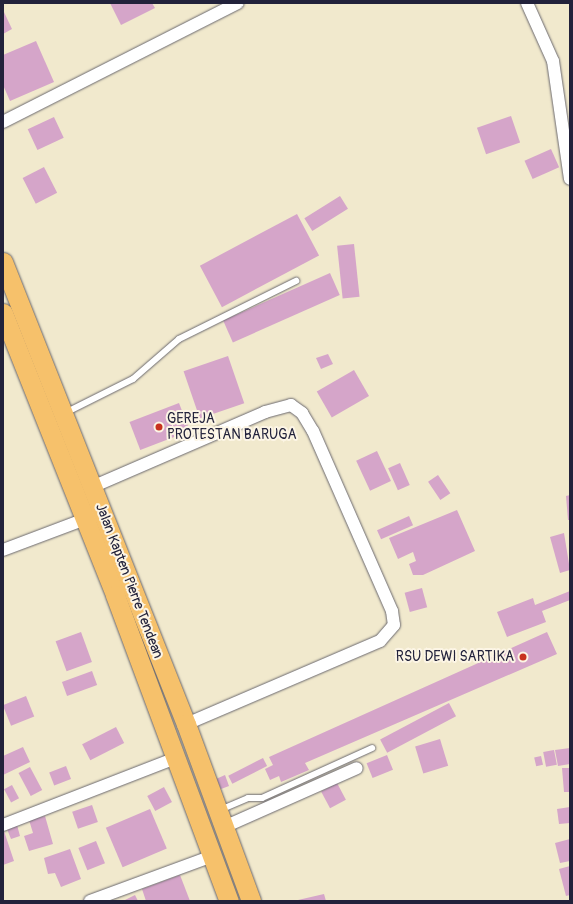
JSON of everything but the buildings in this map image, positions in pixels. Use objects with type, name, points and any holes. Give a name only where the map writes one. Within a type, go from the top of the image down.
[{"type":"highway","name":"Jalan Kapten Pierre Tendean","points":[[3,262],[92,487],[94,516],[176,758],[229,901]]},
{"type":"highway","name":"Jalan Kapten Pierre Tendean","points":[[3,313],[186,724],[251,901]]},
{"type":"street","points":[[3,122],[238,3]]},
{"type":"street","points":[[527,3],[554,61],[570,179]]},
{"type":"street","points":[[92,487],[265,412],[290,405],[302,413],[313,431],[392,611],[394,625],[380,641],[186,724]]},
{"type":"street","points":[[3,550],[94,516]]},
{"type":"street","points":[[3,825],[176,758]]},
{"type":"street","points":[[221,819],[357,768]]},
{"type":"street","points":[[90,901],[212,856]]},
{"type":"lane","points":[[63,414],[133,379],[179,339],[296,280]]},
{"type":"lane","points":[[221,819],[248,798],[262,798],[372,748]]},
{"type":"place","name":"GEREJA PROTESTAN BARUGA","points":[[159,427]]},
{"type":"place","name":"RSU DEWI SARTIKA","points":[[523,657]]}]
